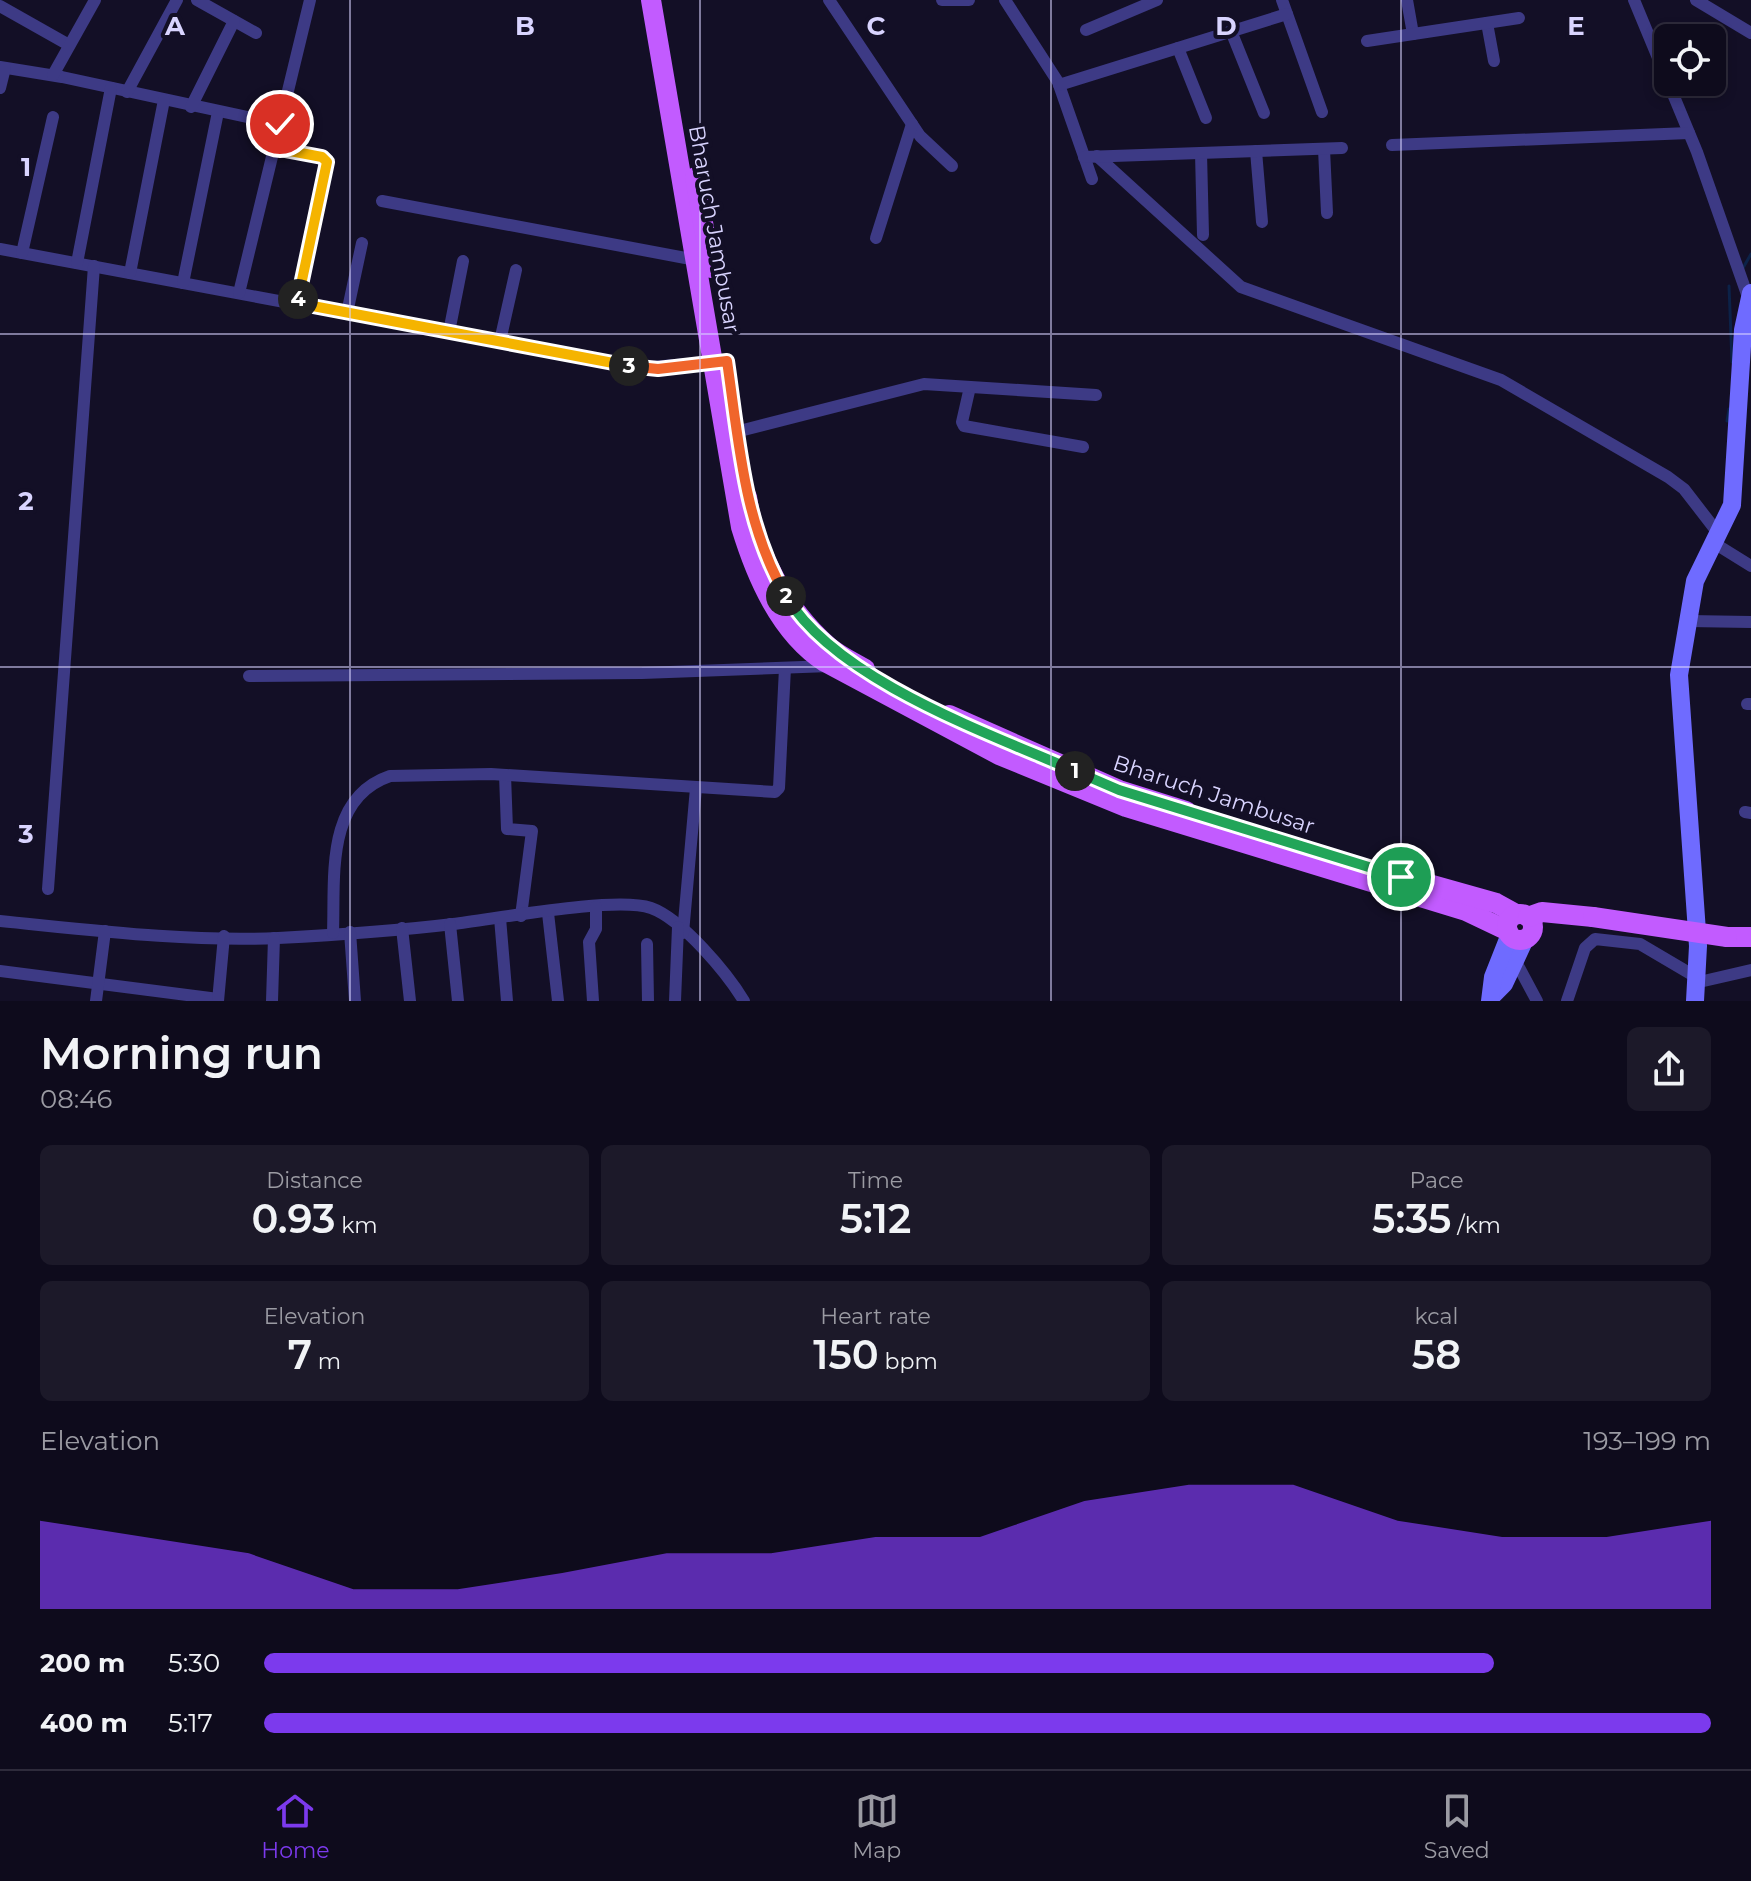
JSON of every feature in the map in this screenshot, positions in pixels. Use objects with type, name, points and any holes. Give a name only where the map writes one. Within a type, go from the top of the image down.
[{"type":"main road","name":"Bharuch Jambusar","points":[[651,0],[672,83],[731,433],[748,505],[768,565],[817,647],[833,666],[999,755],[1126,807],[1520,928]]},
{"type":"main road","name":"Bharuch Jambusar","points":[[663,0],[696,260],[720,362]]},
{"type":"main road","name":"Bharuch Jambusar","points":[[817,647],[949,715],[1119,790],[1307,850],[1496,903],[1520,928]]},
{"type":"main road","points":[[1520,928],[1588,917],[1727,937],[1751,937]]},
{"type":"street","points":[[53,75],[95,0]]},
{"type":"street","points":[[127,92],[177,0]]},
{"type":"street","points":[[197,0],[256,33]]},
{"type":"street","points":[[239,293],[310,0]]},
{"type":"street","points":[[829,0],[923,141],[952,166]]},
{"type":"street","points":[[942,0],[969,0]]},
{"type":"street","points":[[1005,0],[1059,85],[1090,156],[1092,179]]},
{"type":"street","points":[[1086,30],[1157,0]]},
{"type":"street","points":[[1282,0],[1322,112]]},
{"type":"street","points":[[1407,0],[1413,34]]},
{"type":"street","points":[[1634,0],[1689,133],[1750,297],[1743,330],[1732,505],[1695,581],[1679,675],[1698,946],[1695,987]]},
{"type":"street","points":[[1696,0],[1751,33]]},
{"type":"street","points":[[0,6],[69,45]]},
{"type":"street","points":[[1059,85],[1287,14]]},
{"type":"street","points":[[1367,41],[1519,18]]},
{"type":"street","points":[[191,107],[234,21]]},
{"type":"street","points":[[1487,23],[1494,61]]},
{"type":"street","points":[[1231,31],[1264,113]]},
{"type":"street","points":[[1178,48],[1206,118]]},
{"type":"street","points":[[0,88],[2,67],[53,75],[280,124]]},
{"type":"street","points":[[77,263],[111,88]]},
{"type":"street","points":[[130,273],[164,100]]},
{"type":"street","points":[[183,283],[218,112]]},
{"type":"street","points":[[22,253],[53,117]]},
{"type":"street","points":[[876,238],[912,124]]},
{"type":"street","points":[[1392,145],[1689,133]]},
{"type":"street","points":[[274,148],[322,157],[327,162],[297,303]]},
{"type":"street","points":[[1090,156],[1342,148]]},
{"type":"street","points":[[1324,149],[1327,213]]},
{"type":"street","points":[[1256,151],[1262,222]]},
{"type":"street","points":[[1201,153],[1203,235]]},
{"type":"street","points":[[1090,156],[1241,287],[1501,380],[1676,483],[1716,538],[1751,566]]},
{"type":"street","points":[[382,201],[696,260]]},
{"type":"street","points":[[347,313],[362,243]]},
{"type":"street","points":[[0,249],[638,368],[720,362]]},
{"type":"street","points":[[449,332],[463,261]]},
{"type":"street","points":[[48,889],[94,266]]},
{"type":"street","points":[[500,341],[516,270]]},
{"type":"street","points":[[731,433],[924,384],[1096,395]]},
{"type":"street","points":[[970,387],[962,422],[964,426],[1083,447]]},
{"type":"street","points":[[1688,621],[1751,622]]},
{"type":"street","points":[[249,676],[833,666]]},
{"type":"street","points":[[333,933],[341,827],[351,803],[363,789],[390,776],[505,775],[777,791],[785,668]]},
{"type":"street","points":[[505,775],[507,829],[532,831],[521,916]]},
{"type":"street","points":[[675,1001],[696,788]]},
{"type":"street","points":[[0,921],[105,931],[274,938],[450,924],[620,904],[649,908],[680,930],[726,973],[744,1001]]},
{"type":"street","points":[[593,1001],[589,942],[596,929],[596,907]]},
{"type":"street","points":[[548,913],[558,1001]]},
{"type":"street","points":[[500,918],[507,1001]]},
{"type":"street","points":[[450,924],[458,1001]]},
{"type":"street","points":[[402,928],[410,1001]]},
{"type":"street","points":[[1490,999],[1504,984],[1515,960],[1520,928]]},
{"type":"street","points":[[1490,999],[1493,977],[1520,928]]},
{"type":"street","points":[[96,1001],[105,931]]},
{"type":"street","points":[[350,932],[355,1001]]},
{"type":"street","points":[[0,971],[218,1000],[224,936]]},
{"type":"street","points":[[272,1001],[274,938]]},
{"type":"street","points":[[1567,1001],[1585,948],[1600,938],[1640,944],[1695,987]]},
{"type":"street","points":[[647,944],[648,1001]]},
{"type":"street","points":[[1515,960],[1537,1001]]},
{"type":"street","points":[[1695,987],[1751,970]]},
{"type":"waterway","points":[[1743,268],[1751,254]]},
{"type":"waterway","points":[[1729,286],[1732,362]]},
{"type":"waterway","points":[[1727,421],[1729,409]]},
{"type":"route","points":[[280,124],[274,148],[322,157],[327,162],[297,303],[638,368],[658,369],[727,361],[748,505],[768,565],[795,610],[829,647],[887,683],[949,715],[1119,790],[1401,877]]}]
